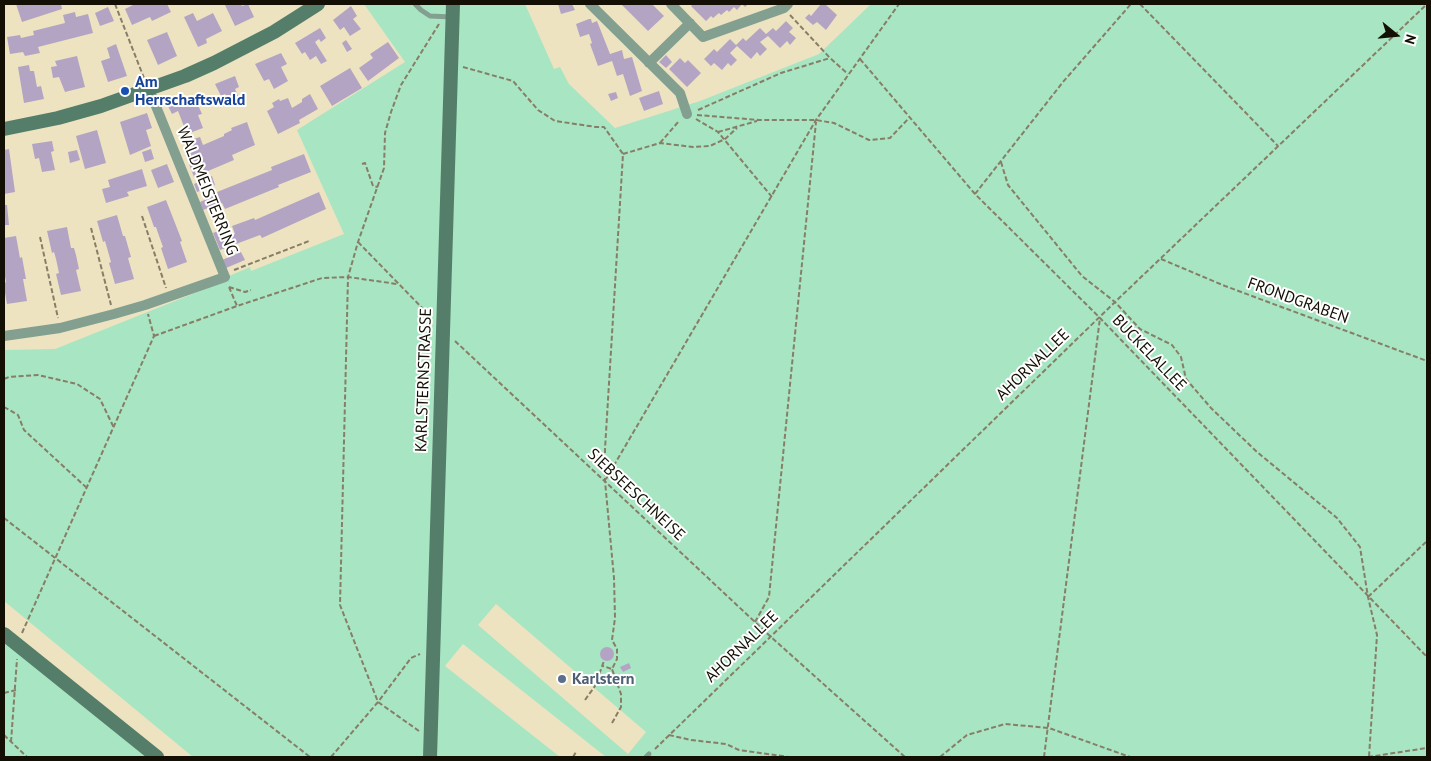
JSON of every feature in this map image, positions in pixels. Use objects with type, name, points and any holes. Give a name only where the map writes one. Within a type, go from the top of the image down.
[{"type":"street","points":[[4,129],[58,118],[101,106],[149,89],[214,63],[274,32],[318,4]]},
{"type":"street","points":[[590,4],[680,93],[687,114]]},
{"type":"street","points":[[670,4],[703,37],[786,6]]},
{"type":"street","name":"KARLSTERNSTRASSE","points":[[430,757],[444,330],[450,13]]},
{"type":"street","points":[[649,63],[690,23]]},
{"type":"street","name":"WALDMEISTERRING","points":[[4,336],[60,328],[114,314],[169,297],[225,275],[149,89]]},
{"type":"street","points":[[4,634],[156,757]]},
{"type":"lane","points":[[415,4],[430,16],[450,13]]},
{"type":"path","points":[[115,4],[149,89]]},
{"type":"path","points":[[605,481],[816,120],[899,4]]},
{"type":"path","points":[[975,194],[1063,82],[1132,4]]},
{"type":"path","points":[[1140,4],[1278,146]]},
{"type":"path","name":"AHORNALLEE","points":[[658,746],[1115,302],[1426,4]]},
{"type":"path","points":[[786,6],[830,58],[848,74]]},
{"type":"path","points":[[431,739],[378,702],[340,605],[348,277],[384,168],[385,133],[391,112],[402,85],[450,13]]},
{"type":"path","points":[[660,143],[687,114],[781,73],[830,58]]},
{"type":"path","name":"BUCKELALLEE","points":[[860,59],[975,194],[1100,318],[1427,657]]},
{"type":"path","points":[[461,66],[513,81],[538,110],[556,121],[604,127],[623,154],[605,449],[605,481],[614,578],[615,618],[612,640],[617,649],[617,659],[612,669],[621,694],[622,707],[612,723]]},
{"type":"path","points":[[687,114],[759,120],[816,120],[834,123],[869,140],[890,138],[910,117]]},
{"type":"path","points":[[687,114],[718,132],[772,198]]},
{"type":"path","points":[[718,132],[759,120]]},
{"type":"path","points":[[755,622],[768,597],[816,120]]},
{"type":"path","points":[[623,154],[660,143],[693,147],[710,146],[725,140],[737,128]]},
{"type":"path","points":[[1001,162],[1008,185],[1082,276],[1115,302],[1140,329],[1172,345],[1181,357],[1186,379],[1211,408],[1257,452],[1337,518],[1360,547],[1368,597],[1377,635],[1369,757],[1427,748]]},
{"type":"path","points":[[362,164],[365,163],[373,186],[378,187]]},
{"type":"path","points":[[142,216],[169,297]]},
{"type":"path","points":[[91,228],[114,314]]},
{"type":"path","points":[[40,237],[60,328]]},
{"type":"path","points":[[237,306],[225,275],[309,241]]},
{"type":"path","name":"SIEBSEESCHNEISE","points":[[358,242],[444,330],[771,637],[905,757]]},
{"type":"path","name":"FRONDGRABEN","points":[[1161,259],[1225,286],[1427,361]]},
{"type":"path","points":[[154,336],[322,278],[348,277],[398,284]]},
{"type":"path","points":[[229,287],[245,292],[251,290]]},
{"type":"path","points":[[11,742],[16,690],[17,645],[88,489],[154,336],[146,305]]},
{"type":"path","points":[[1044,757],[1100,318]]},
{"type":"path","points":[[4,378],[38,375],[76,384],[100,399],[114,428]]},
{"type":"path","points":[[4,407],[18,415],[24,430],[88,489]]},
{"type":"path","points":[[4,518],[310,757]]},
{"type":"path","points":[[1368,597],[1427,541]]},
{"type":"path","points":[[331,757],[378,702],[411,658],[425,652],[433,652]]},
{"type":"path","points":[[585,700],[595,686],[604,661]]},
{"type":"path","points":[[603,666],[612,669]]},
{"type":"path","points":[[4,693],[16,690]]},
{"type":"path","points":[[940,757],[967,735],[1006,724],[1049,728],[1130,757]]},
{"type":"path","points":[[4,735],[27,757]]},
{"type":"path","points":[[669,735],[691,740],[726,744],[739,750],[789,757]]},
{"type":"path","points":[[573,757],[576,752]]},
{"type":"green space","points":[[364,4],[525,4],[554,69],[560,67],[569,84],[615,128],[700,101],[819,54],[871,4],[1427,4],[1427,757],[606,757],[463,644],[445,666],[560,757],[193,757],[4,601],[4,350],[55,349],[230,279],[229,276],[250,267],[251,271],[344,234],[297,130],[405,62]],"holes":[[[496,604],[646,732],[628,754],[478,625]]]},
{"type":"green space","points":[[4,634],[157,757],[4,757]]},
{"type":"building","points":[[16,4],[61,4],[62,9],[22,22]]},
{"type":"building","points":[[132,4],[167,4],[171,12],[152,21],[150,17],[132,25],[125,9]]},
{"type":"building","points":[[241,4],[242,6],[248,4],[254,17],[235,26],[225,5]]},
{"type":"building","points":[[558,4],[572,4],[575,10],[561,14]]},
{"type":"building","points":[[621,4],[652,4],[664,16],[648,31]]},
{"type":"building","points":[[693,4],[742,4],[737,10],[734,7],[729,12],[727,10],[721,15],[719,13],[713,18],[711,16],[706,21],[691,6]]},
{"type":"building","points":[[821,4],[825,4],[837,15],[826,30],[817,22],[813,25],[805,18],[809,14],[811,16]]},
{"type":"building","points":[[351,6],[357,16],[353,19],[361,29],[350,36],[344,27],[340,30],[333,20]]},
{"type":"building","points":[[108,7],[114,21],[100,26],[95,13]]},
{"type":"building","points":[[75,12],[76,17],[88,14],[93,33],[38,47],[40,53],[25,56],[23,52],[10,54],[7,37],[20,35],[21,38],[34,35],[33,31],[65,23],[63,15]]},
{"type":"building","points":[[193,13],[197,21],[213,13],[222,31],[206,39],[207,43],[198,47],[184,17]]},
{"type":"building","points":[[591,19],[592,23],[597,21],[610,54],[622,50],[624,59],[632,57],[642,91],[630,96],[623,74],[617,76],[612,61],[598,66],[590,44],[592,43],[589,34],[580,37],[576,24]]},
{"type":"building","points":[[786,21],[793,28],[789,32],[796,38],[790,45],[787,41],[780,48],[768,36],[760,42],[767,49],[760,56],[757,52],[751,59],[737,46],[730,53],[737,60],[731,66],[728,63],[722,70],[714,63],[711,66],[704,59],[714,49],[717,52],[730,39],[736,45],[743,38],[746,41],[760,28],[766,34],[773,28],[776,31]]},
{"type":"building","points":[[320,28],[326,38],[321,42],[319,39],[315,42],[327,61],[321,64],[316,56],[310,60],[305,52],[302,54],[295,43]]},
{"type":"building","points":[[167,32],[177,56],[158,65],[147,40]]},
{"type":"building","points":[[346,40],[352,49],[347,52],[342,43]]},
{"type":"building","points":[[388,42],[399,58],[368,81],[359,68],[373,58],[370,54]]},
{"type":"building","points":[[116,44],[127,76],[108,82],[101,61],[110,58],[107,48]]},
{"type":"building","points":[[281,53],[287,64],[281,67],[288,81],[274,89],[269,79],[264,81],[255,64]]},
{"type":"building","points":[[666,55],[672,62],[666,68],[659,62]]},
{"type":"building","points":[[77,56],[85,87],[65,92],[59,77],[53,78],[51,67],[57,66],[55,61]]},
{"type":"building","points":[[680,58],[685,63],[688,60],[701,73],[687,87],[669,69]]},
{"type":"building","points":[[29,65],[30,71],[34,71],[37,87],[41,86],[44,99],[24,103],[18,67]]},
{"type":"building","points":[[350,68],[362,88],[332,106],[320,86]]},
{"type":"building","points":[[235,76],[239,87],[235,89],[240,100],[230,104],[225,94],[221,96],[215,84]]},
{"type":"building","points":[[659,91],[663,104],[644,111],[639,98]]},
{"type":"building","points":[[616,92],[618,98],[611,101],[608,94]]},
{"type":"building","points":[[310,94],[318,109],[299,120],[300,123],[278,134],[267,111],[274,107],[272,103],[279,99],[280,101],[288,98],[292,108]]},
{"type":"building","points":[[194,96],[202,114],[198,115],[203,128],[187,134],[178,111],[172,114],[168,106]]},
{"type":"building","points":[[147,113],[152,128],[146,130],[151,146],[130,155],[120,122]]},
{"type":"building","points":[[247,122],[255,145],[232,155],[234,160],[194,177],[184,151],[190,149],[187,141],[200,137],[203,145],[224,136],[224,134],[232,130],[231,128]]},
{"type":"building","points":[[97,130],[106,163],[85,169],[76,136]]},
{"type":"building","points":[[52,141],[54,151],[51,152],[55,170],[42,172],[39,158],[35,159],[32,144]]},
{"type":"building","points":[[9,149],[15,192],[4,194],[4,150]]},
{"type":"building","points":[[151,149],[154,159],[145,162],[142,152]]},
{"type":"building","points":[[77,150],[80,160],[70,163],[68,152]]},
{"type":"building","points":[[304,154],[311,172],[225,209],[222,203],[203,210],[200,202],[218,194],[217,192],[272,170],[271,167]]},
{"type":"building","points":[[167,164],[174,182],[158,188],[151,170]]},
{"type":"building","points":[[142,169],[147,186],[127,192],[129,196],[106,203],[102,189],[110,187],[108,180]]},
{"type":"building","points":[[212,176],[215,185],[197,192],[194,184]]},
{"type":"building","points":[[319,192],[326,209],[262,238],[260,235],[220,250],[213,233],[218,231],[221,240],[235,234],[232,226],[254,218],[255,220]]},
{"type":"building","points":[[166,200],[182,241],[180,242],[187,262],[168,269],[161,248],[163,247],[147,207]]},
{"type":"building","points":[[4,205],[7,205],[9,225],[4,225]]},
{"type":"building","points":[[117,215],[131,257],[128,258],[134,279],[115,284],[105,241],[103,242],[97,221]]},
{"type":"building","points":[[67,227],[71,248],[74,248],[76,255],[79,269],[76,270],[81,291],[61,295],[56,274],[59,273],[56,259],[54,252],[52,253],[47,231]]},
{"type":"building","points":[[16,236],[26,279],[23,279],[27,301],[7,304],[4,287],[6,282],[4,238]]},
{"type":"building","points":[[241,252],[245,260],[226,268],[222,260]]},
{"type":"building","points":[[607,647],[612,649],[614,654],[612,659],[607,661],[602,659],[600,654],[602,649]]},
{"type":"building","points":[[629,663],[631,668],[623,672],[620,667]]},
{"type":"place","name":"Am Herrschaftswald","points":[[125,91]]},
{"type":"place","name":"Karlstern","points":[[562,679]]}]
